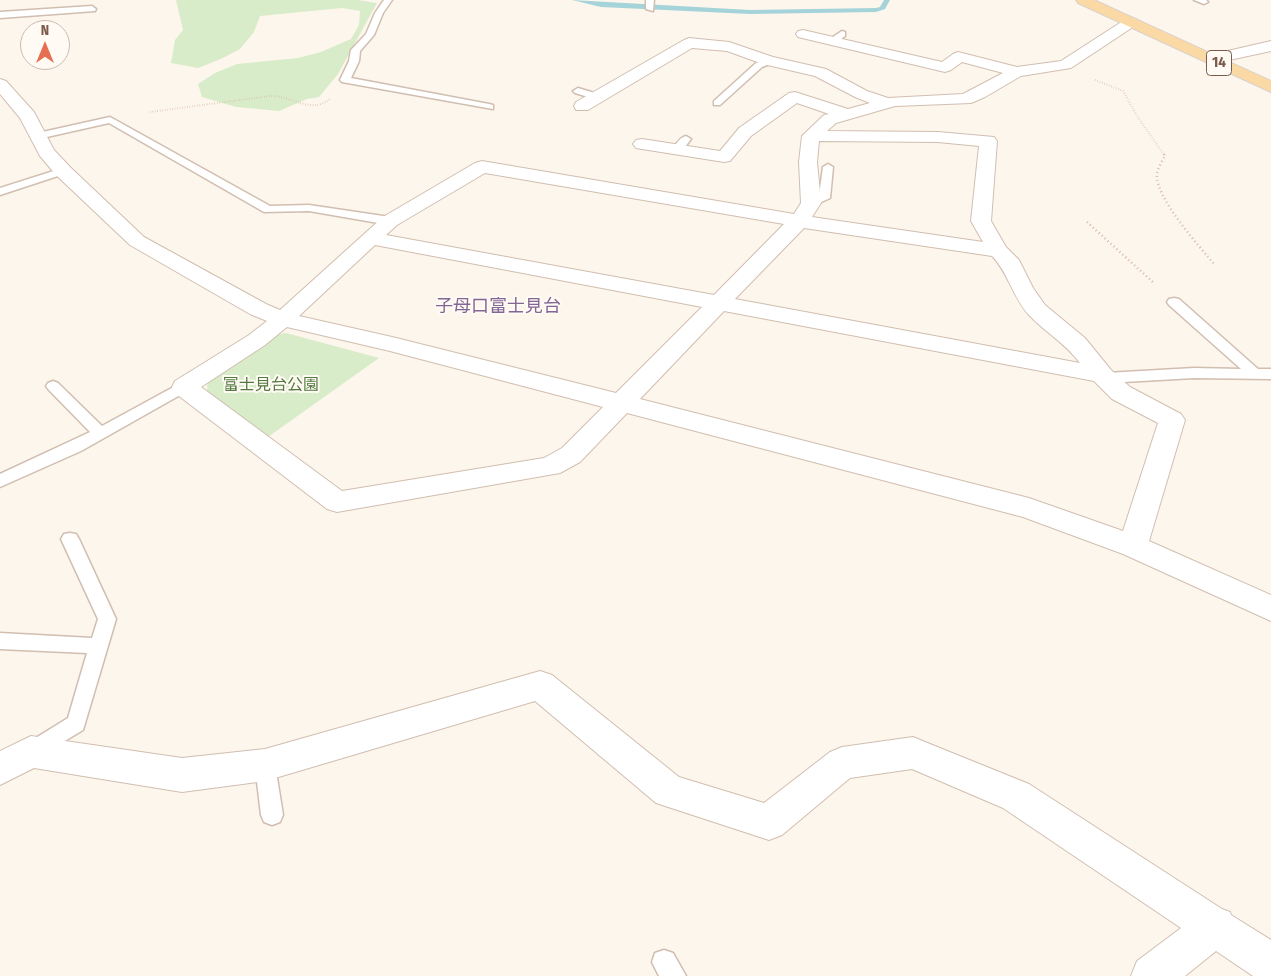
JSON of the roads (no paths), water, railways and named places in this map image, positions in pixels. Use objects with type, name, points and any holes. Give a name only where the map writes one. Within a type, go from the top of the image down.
[{"type":"main road","name":"14","points":[[1083,0],[1271,87]]},
{"type":"street","points":[[998,251],[805,212],[482,167],[390,221],[308,294],[284,319],[257,340],[184,387],[337,502],[550,466],[571,455],[805,212],[811,136],[830,119],[894,101],[965,99],[979,94],[1017,72],[1065,65],[1131,22]]},
{"type":"street","points":[[804,34],[837,37],[945,67],[958,57],[963,57],[1005,67],[1017,72]]},
{"type":"street","points":[[580,98],[598,97],[690,43],[729,47],[769,61],[820,72],[862,94],[887,103]]},
{"type":"street","points":[[1211,60],[1271,46]]},
{"type":"street","points":[[1,88],[28,116],[46,152],[63,171],[137,241],[258,309],[284,319],[1029,508],[1133,546],[1271,609]]},
{"type":"street","points":[[642,144],[682,144],[724,157],[745,132],[795,97],[847,114]]},
{"type":"street","points":[[811,136],[938,137],[988,141],[981,222],[998,251],[1008,260],[1022,289],[1037,310],[1077,343],[1104,377],[1121,393],[1172,420],[1133,546]]},
{"type":"street","points":[[370,238],[718,302],[1104,377]]},
{"type":"street","points":[[0,769],[31,752],[182,775],[265,765],[540,685],[669,791],[769,822],[842,763],[913,753],[1016,796],[1271,964]]},
{"type":"street","points":[[1152,976],[1216,926]]},
{"type":"lane","points":[[388,0],[379,13],[370,35],[356,50],[354,61],[345,80],[489,107]]},
{"type":"lane","points":[[0,15],[92,9]]},
{"type":"lane","points":[[717,103],[759,65],[769,61]]},
{"type":"lane","points":[[38,136],[110,120],[268,210],[309,208],[390,221]]},
{"type":"lane","points":[[805,212],[824,198],[828,167]]},
{"type":"lane","points":[[0,192],[63,171]]},
{"type":"lane","points":[[1174,302],[1255,374]]},
{"type":"lane","points":[[1104,377],[1194,373],[1271,374]]},
{"type":"lane","points":[[53,386],[100,433]]},
{"type":"lane","points":[[0,481],[75,447],[184,387]]},
{"type":"lane","points":[[31,752],[76,724],[107,619],[70,539]]},
{"type":"lane","points":[[0,641],[99,646]]},
{"type":"lane","points":[[265,765],[272,815]]},
{"type":"waterway","points":[[575,0],[601,5],[750,12],[876,10],[883,8],[887,0]]},
{"type":"district","name":"子母口富士見台","points":[[498,307]]},
{"type":"park label","name":"富士見台公園","points":[[271,386]]}]
